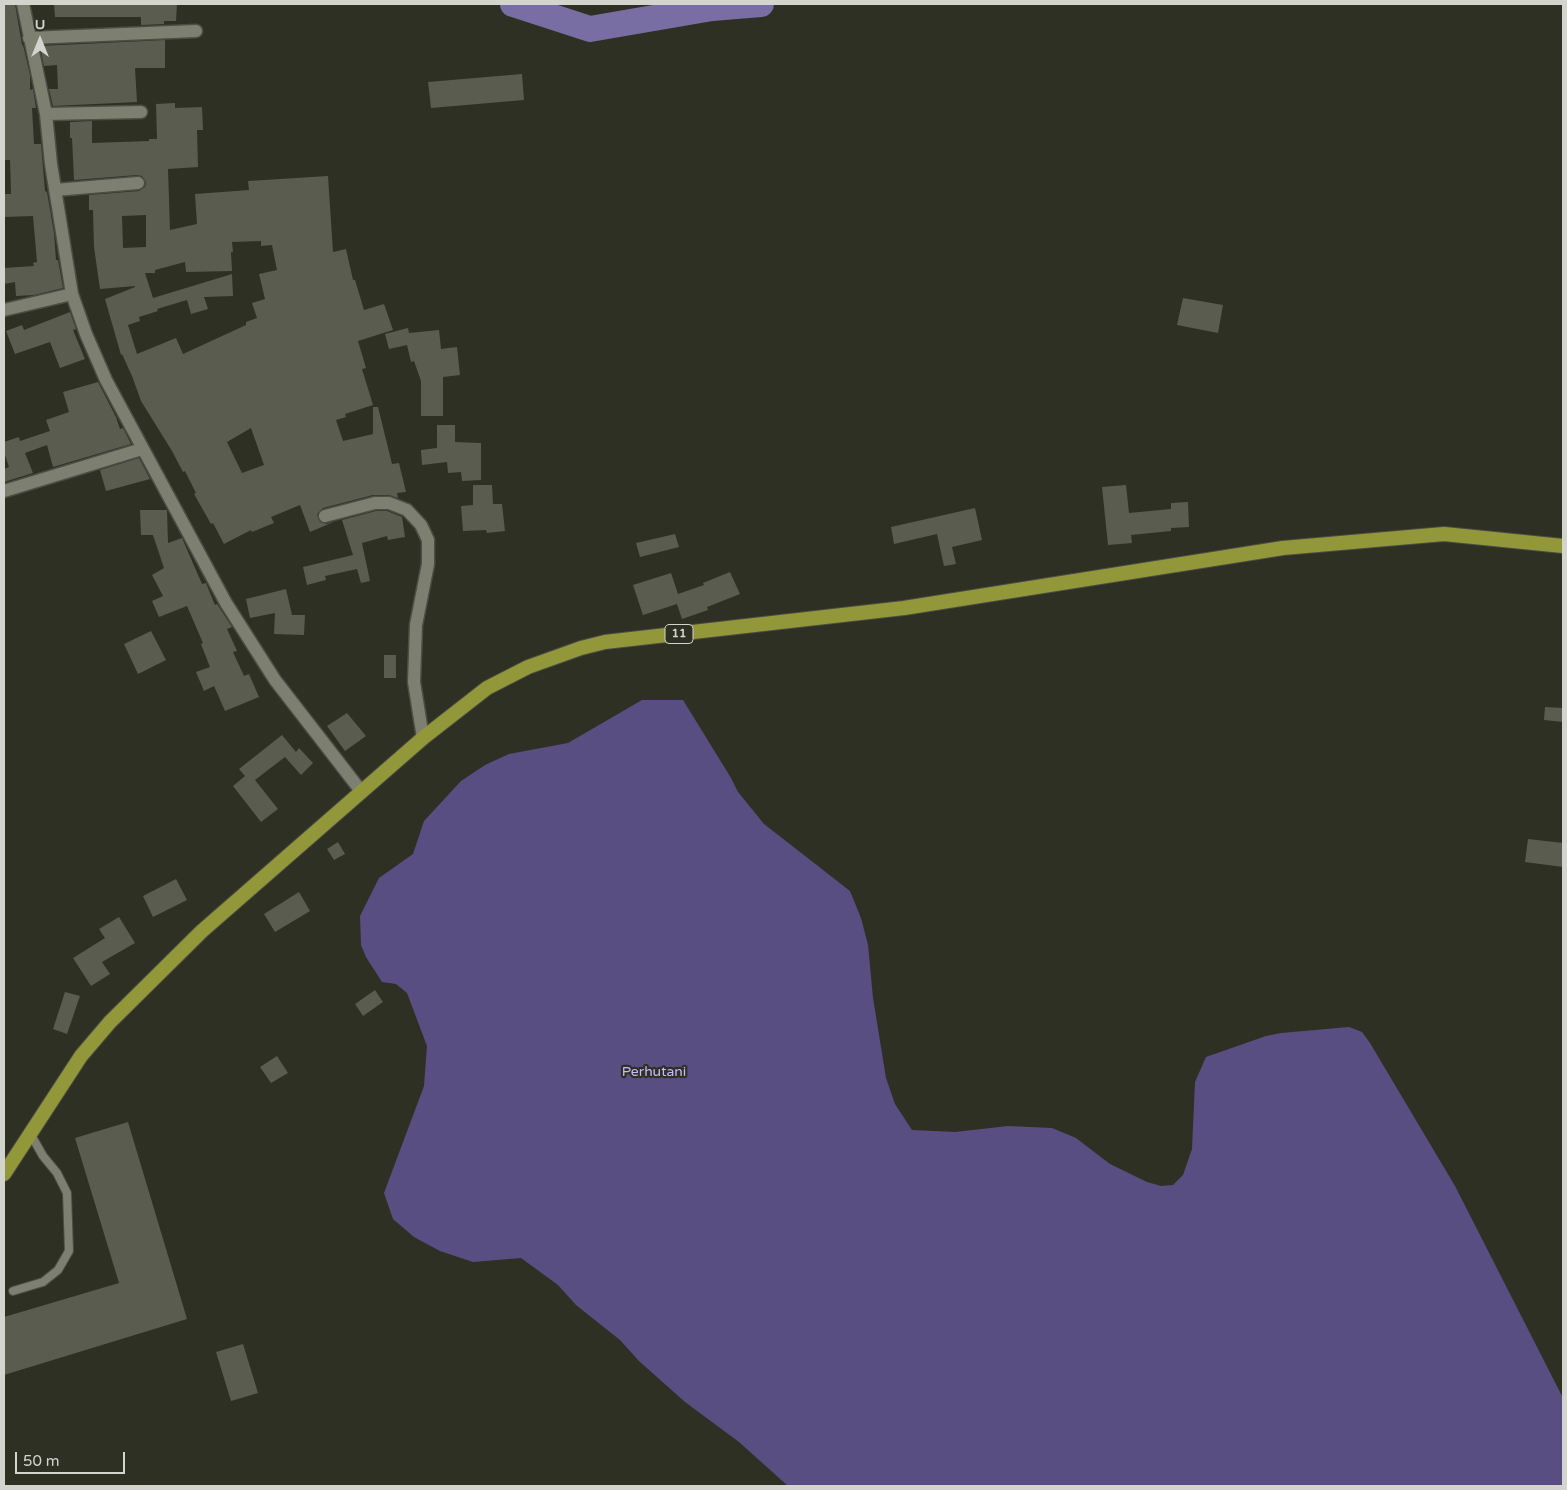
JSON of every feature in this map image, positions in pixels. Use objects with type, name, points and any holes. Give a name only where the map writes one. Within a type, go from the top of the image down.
[{"type":"highway","name":"11","points":[[4,1174],[81,1056],[110,1022],[202,931],[423,738],[487,688],[528,667],[557,655],[605,642],[904,608],[1283,548],[1444,534],[1563,546]]},
{"type":"street","points":[[23,4],[46,114],[54,190],[72,294],[86,334],[106,380],[226,603],[275,680],[361,791]]},
{"type":"street","points":[[29,38],[196,31]]},
{"type":"street","points":[[46,114],[141,112]]},
{"type":"street","points":[[54,190],[138,183]]},
{"type":"street","points":[[4,310],[72,294]]},
{"type":"street","points":[[4,491],[142,449]]},
{"type":"street","points":[[325,516],[375,503],[390,503],[406,510],[421,525],[428,540],[428,564],[416,625],[414,682],[423,738]]},
{"type":"lane","points":[[13,1291],[43,1282],[58,1270],[69,1251],[68,1193],[30,1133]]},
{"type":"green space","name":"Perhutani","points":[[642,700],[683,700],[738,792],[764,824],[850,891],[861,918],[868,945],[873,998],[886,1078],[895,1104],[912,1130],[955,1132],[1008,1126],[1052,1128],[1076,1138],[1110,1164],[1147,1182],[1161,1186],[1173,1185],[1183,1175],[1192,1149],[1195,1082],[1206,1057],[1266,1036],[1281,1033],[1349,1027],[1362,1032],[1455,1186],[1563,1398],[1563,1486],[788,1486],[739,1442],[685,1402],[639,1361],[620,1340],[576,1305],[558,1285],[521,1258],[473,1262],[440,1251],[414,1237],[393,1219],[384,1193],[424,1086],[427,1046],[407,993],[396,984],[382,982],[366,957],[361,945],[360,916],[379,878],[413,854],[424,821],[461,781],[485,765],[509,754],[568,743]]},
{"type":"building","points":[[4,4],[15,4],[22,45],[30,75],[30,90],[33,89],[36,108],[32,108],[34,144],[41,144],[45,191],[47,192],[54,233],[56,260],[58,260],[63,288],[34,295],[16,296],[15,282],[4,284],[4,268],[34,266],[33,263],[37,262],[33,216],[4,217],[4,194],[11,194],[10,160],[4,160]]},
{"type":"building","points":[[54,4],[177,4],[176,21],[164,21],[164,24],[141,25],[141,17],[55,17]]},
{"type":"building","points":[[165,40],[165,68],[135,68],[137,102],[53,106],[49,89],[58,89],[57,65],[44,66],[40,46]]},
{"type":"building","points":[[522,74],[524,100],[431,108],[428,82]]},
{"type":"building","points":[[175,103],[175,108],[202,107],[203,130],[197,130],[198,167],[168,169],[170,230],[197,224],[195,194],[249,190],[248,181],[328,176],[333,252],[346,249],[353,280],[355,280],[364,310],[384,304],[393,330],[358,341],[366,368],[362,369],[373,405],[345,414],[346,417],[336,420],[343,441],[373,434],[373,407],[378,407],[392,464],[399,463],[406,492],[397,493],[398,498],[389,495],[373,495],[323,508],[317,514],[320,522],[327,524],[336,521],[310,532],[300,505],[271,517],[274,523],[252,532],[251,530],[224,544],[213,523],[211,524],[194,494],[196,493],[185,471],[183,472],[141,401],[132,376],[121,355],[105,299],[135,286],[100,289],[94,247],[93,210],[89,210],[89,195],[139,191],[145,187],[146,182],[142,176],[137,175],[74,180],[70,122],[92,121],[92,143],[149,141],[149,139],[157,139],[156,104]],"holes":[[[146,215],[146,247],[123,248],[122,216]],[[261,241],[261,246],[272,245],[277,270],[259,274],[265,299],[252,303],[257,318],[183,354],[176,338],[137,354],[128,325],[140,321],[139,317],[158,311],[157,309],[187,300],[191,314],[208,309],[204,297],[233,296],[232,274],[153,298],[145,273],[155,273],[155,270],[185,262],[186,272],[232,271],[232,242]],[[251,428],[264,465],[242,473],[227,442]]]},
{"type":"building","points":[[1183,298],[1223,305],[1218,333],[1177,325]]},
{"type":"building","points":[[70,312],[76,329],[73,330],[85,359],[60,368],[50,342],[15,354],[6,331],[22,325],[24,330]]},
{"type":"building","points":[[408,328],[409,333],[439,330],[441,349],[457,347],[460,375],[443,377],[443,416],[421,416],[421,381],[414,361],[411,362],[407,345],[389,349],[385,334]]},
{"type":"building","points":[[98,382],[120,429],[123,428],[131,444],[53,467],[47,445],[25,453],[33,473],[4,482],[4,469],[9,467],[4,452],[4,442],[19,437],[20,441],[50,431],[46,420],[69,412],[63,392]]},
{"type":"building","points":[[437,425],[455,425],[455,442],[481,443],[481,480],[462,481],[461,472],[448,473],[447,462],[422,465],[421,450],[437,448]]},
{"type":"building","points":[[139,458],[150,479],[106,491],[100,470]]},
{"type":"building","points":[[473,485],[492,485],[493,504],[502,504],[505,531],[487,533],[486,530],[463,531],[461,506],[473,505]]},
{"type":"building","points":[[1126,485],[1129,513],[1171,509],[1171,503],[1188,502],[1189,527],[1171,528],[1171,531],[1131,535],[1132,543],[1108,545],[1102,487]]},
{"type":"building","points":[[975,508],[982,540],[952,547],[956,564],[944,566],[937,534],[894,544],[891,527]]},
{"type":"building","points":[[140,510],[167,510],[168,543],[182,538],[202,584],[206,583],[215,605],[217,604],[232,627],[227,629],[237,651],[233,652],[244,676],[249,674],[259,697],[225,711],[214,686],[204,691],[196,672],[210,667],[201,644],[203,643],[187,606],[159,617],[152,601],[163,596],[152,575],[164,568],[153,535],[141,535]]},
{"type":"building","points":[[376,511],[387,511],[402,517],[405,537],[388,540],[387,536],[362,543],[370,581],[361,583],[357,569],[325,576],[326,580],[307,585],[303,567],[353,555],[342,520]]},
{"type":"building","points":[[675,534],[679,547],[640,557],[636,543]]},
{"type":"building","points":[[730,572],[740,594],[707,607],[708,610],[682,619],[677,604],[643,615],[633,585],[671,573],[678,594],[704,585],[703,583]]},
{"type":"building","points":[[286,589],[292,615],[305,615],[304,635],[274,634],[275,613],[250,618],[246,599]]},
{"type":"building","points":[[151,631],[166,660],[138,674],[124,644]]},
{"type":"building","points":[[384,655],[396,655],[396,678],[384,678]]},
{"type":"building","points":[[1545,707],[1563,708],[1563,722],[1544,720]]},
{"type":"building","points":[[347,713],[366,736],[345,751],[327,726]]},
{"type":"building","points":[[282,735],[296,752],[299,748],[313,763],[301,775],[285,757],[255,780],[278,809],[261,822],[233,786],[245,776],[239,769]]},
{"type":"building","points":[[1528,839],[1563,843],[1563,867],[1525,862]]},
{"type":"building","points":[[338,842],[345,854],[334,860],[327,849]]},
{"type":"building","points":[[176,879],[187,900],[153,917],[143,896]]},
{"type":"building","points":[[299,892],[310,911],[275,932],[264,914]]},
{"type":"building","points":[[119,917],[135,943],[102,962],[110,974],[91,986],[73,958],[105,938],[99,929]]},
{"type":"building","points":[[375,990],[383,1002],[363,1016],[355,1004]]},
{"type":"building","points":[[65,992],[80,996],[67,1034],[53,1029]]},
{"type":"building","points":[[277,1056],[288,1073],[271,1083],[260,1067]]},
{"type":"building","points":[[128,1122],[187,1319],[4,1375],[4,1317],[119,1283],[75,1138]]},
{"type":"building","points":[[243,1344],[258,1393],[231,1401],[216,1352]]},
{"type":"waterway","points":[[513,4],[590,29],[712,8],[761,4]]}]
